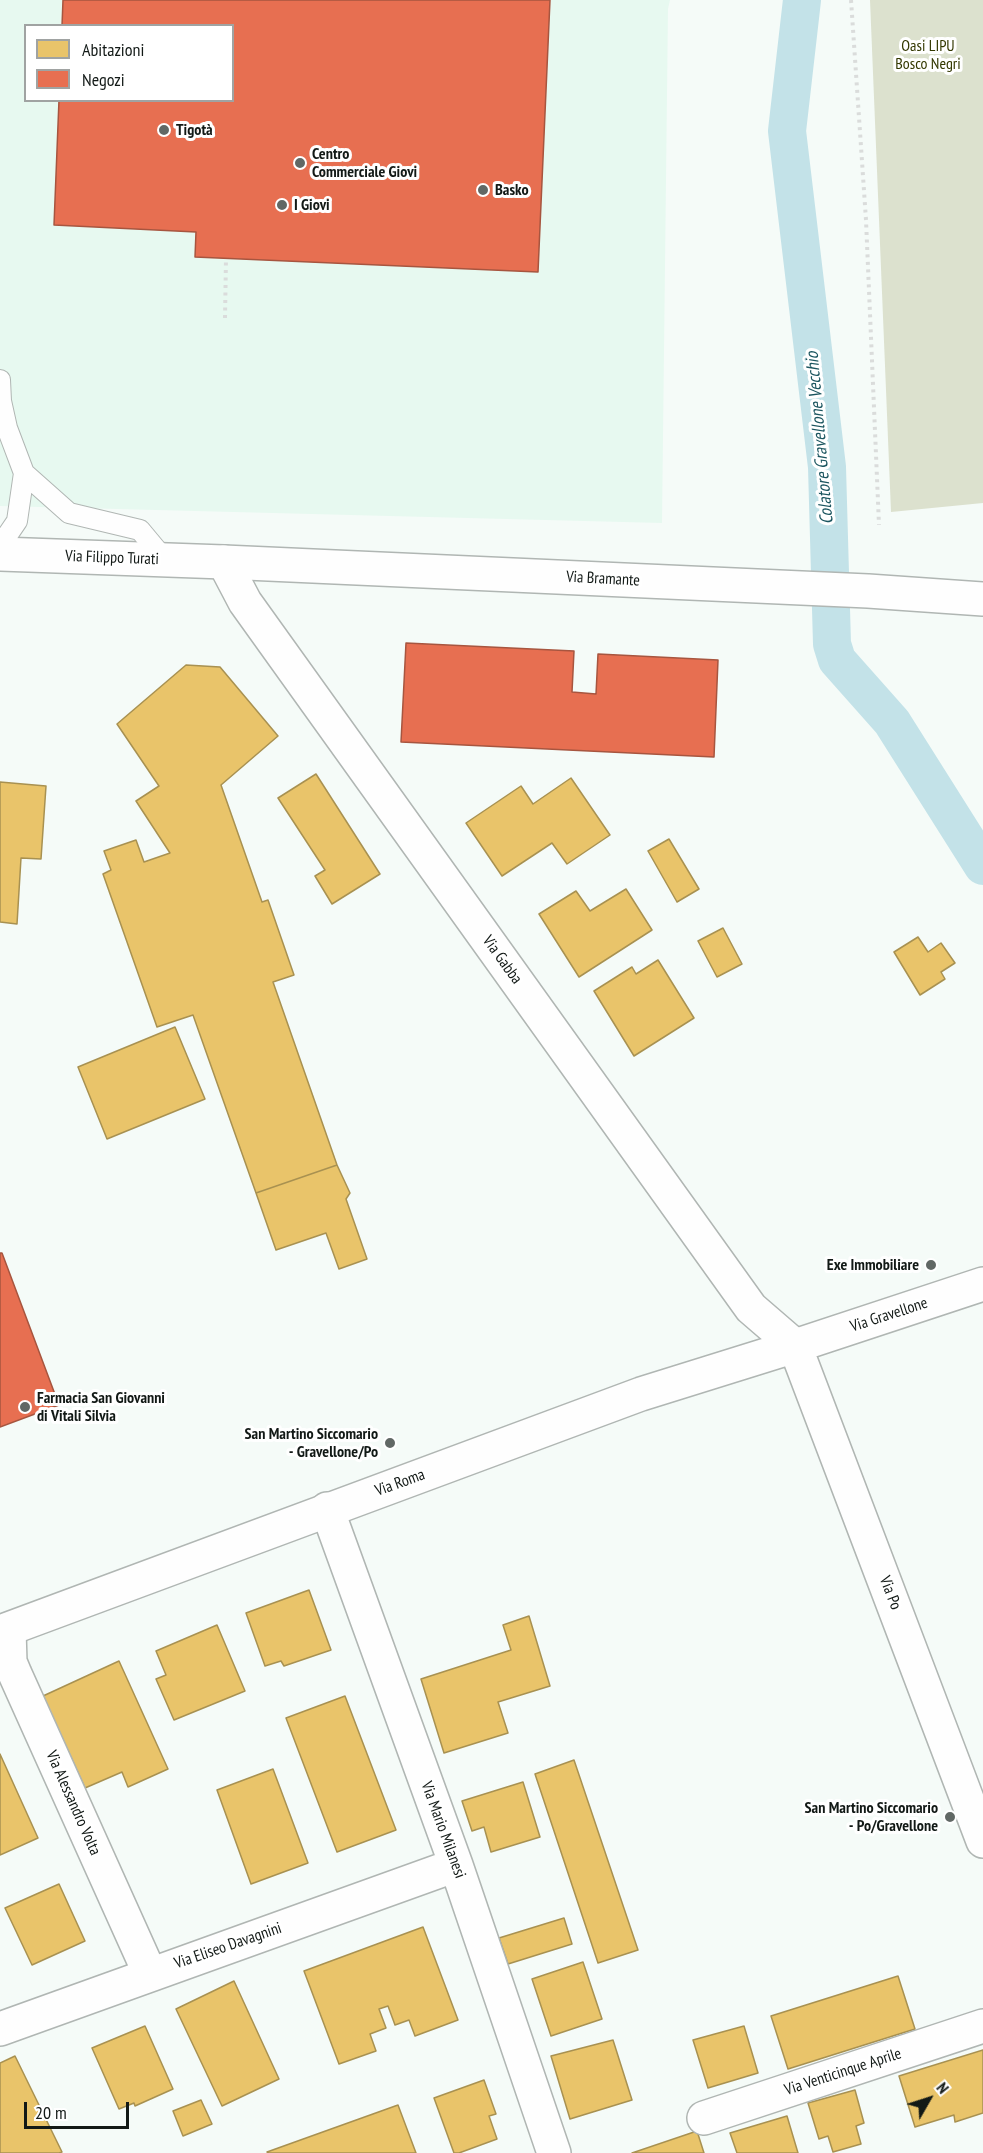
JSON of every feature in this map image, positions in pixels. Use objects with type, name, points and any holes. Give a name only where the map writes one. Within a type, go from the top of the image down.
[{"type":"street","name":"Via Filippo Turati","points":[[0,554],[224,562]]},
{"type":"street","name":"Via Bramante","points":[[224,562],[868,591],[983,599]]},
{"type":"street","name":"Via Gabba","points":[[224,562],[245,602],[751,1308],[795,1346]]},
{"type":"street","name":"Via Gravellone","points":[[795,1346],[983,1284]]},
{"type":"street","name":"Via Roma","points":[[3,1630],[641,1394],[795,1346]]},
{"type":"street","name":"Via Po","points":[[795,1346],[983,1841]]},
{"type":"street","name":"Via Mario Milanesi","points":[[327,1509],[456,1866],[554,2153]]},
{"type":"street","name":"Via Alessandro Volta","points":[[3,1630],[15,1674],[150,1974]]},
{"type":"street","name":"Via Eliseo Davagnini","points":[[0,2029],[456,1866]]},
{"type":"street","name":"Via Venticinque Aprile","points":[[704,2118],[983,2026]]},
{"type":"lane","points":[[0,380],[1,403],[7,428],[24,473],[69,513],[140,530],[165,560]]},
{"type":"lane","points":[[0,546],[17,521],[24,473]]},
{"type":"path","points":[[851,0],[866,220],[879,525]]},
{"type":"path","points":[[225,318],[226,258]]},
{"type":"shaded area","points":[[0,0],[670,0],[668,9],[662,523],[0,506]]},
{"type":"green space","name":"Oasi LIPU Bosco Negri","points":[[870,0],[983,0],[983,503],[891,512]]},
{"type":"building: Abitazioni","points":[[186,665],[220,667],[278,736],[221,785],[262,902],[268,900],[294,975],[273,982],[337,1165],[256,1193],[193,1015],[157,1027],[103,874],[111,870],[104,851],[136,840],[144,862],[170,853],[136,801],[159,786],[117,724]]},
{"type":"building: Abitazioni","points":[[316,774],[380,874],[332,904],[315,876],[325,870],[278,798]]},
{"type":"building: Abitazioni","points":[[571,778],[610,835],[567,864],[552,843],[502,876],[466,823],[521,786],[533,804]]},
{"type":"building: Abitazioni","points":[[0,782],[46,786],[41,859],[21,858],[17,924],[0,922]]},
{"type":"building: Abitazioni","points":[[669,839],[699,889],[677,902],[648,851]]},
{"type":"building: Abitazioni","points":[[626,889],[652,930],[579,977],[539,914],[576,891],[590,911]]},
{"type":"building: Abitazioni","points":[[723,928],[742,964],[717,977],[698,941]]},
{"type":"building: Abitazioni","points":[[918,937],[928,952],[941,943],[955,963],[941,972],[945,979],[920,995],[894,952]]},
{"type":"building: Abitazioni","points":[[658,960],[694,1018],[634,1056],[594,991],[632,967],[636,974]]},
{"type":"building: Abitazioni","points":[[175,1027],[205,1099],[107,1139],[78,1067]]},
{"type":"building: Abitazioni","points":[[337,1165],[350,1193],[346,1199],[367,1259],[339,1269],[326,1233],[276,1250],[256,1193]]},
{"type":"building: Abitazioni","points":[[309,1590],[331,1650],[284,1666],[281,1661],[265,1666],[246,1613]]},
{"type":"building: Abitazioni","points":[[529,1616],[550,1686],[498,1702],[508,1733],[444,1753],[421,1679],[511,1650],[503,1625]]},
{"type":"building: Abitazioni","points":[[217,1625],[245,1691],[174,1720],[156,1679],[166,1675],[156,1651]]},
{"type":"building: Abitazioni","points":[[119,1661],[168,1769],[128,1787],[122,1772],[85,1788],[43,1696]]},
{"type":"building: Abitazioni","points":[[345,1696],[396,1830],[337,1852],[286,1718]]},
{"type":"building: Abitazioni","points":[[0,1754],[38,1838],[0,1855]]},
{"type":"building: Abitazioni","points":[[574,1760],[638,1950],[598,1963],[535,1774]]},
{"type":"building: Abitazioni","points":[[273,1769],[308,1863],[251,1884],[217,1790]]},
{"type":"building: Abitazioni","points":[[523,1782],[540,1837],[491,1852],[484,1827],[472,1831],[462,1801]]},
{"type":"building: Abitazioni","points":[[59,1884],[85,1941],[32,1965],[5,1908]]},
{"type":"building: Abitazioni","points":[[564,1918],[572,1944],[508,1964],[499,1938]]},
{"type":"building: Abitazioni","points":[[423,1927],[458,2020],[415,2036],[409,2020],[395,2025],[388,2006],[379,2009],[386,2028],[370,2034],[376,2051],[339,2064],[304,1971]]},
{"type":"building: Abitazioni","points":[[583,1962],[602,2019],[551,2036],[532,1979]]},
{"type":"building: Abitazioni","points":[[898,1976],[915,2029],[788,2069],[771,2016]]},
{"type":"building: Abitazioni","points":[[234,1981],[279,2079],[222,2106],[176,2009]]},
{"type":"building: Abitazioni","points":[[145,2026],[173,2089],[135,2106],[134,2103],[119,2109],[92,2048]]},
{"type":"building: Abitazioni","points":[[744,2026],[758,2073],[708,2088],[693,2040]]},
{"type":"building: Abitazioni","points":[[613,2040],[632,2100],[570,2119],[551,2056]]},
{"type":"building: Abitazioni","points":[[983,2050],[983,2113],[955,2122],[954,2115],[915,2127],[899,2076]]},
{"type":"building: Abitazioni","points":[[15,2056],[62,2152],[0,2153],[0,2063]]},
{"type":"building: Abitazioni","points":[[484,2080],[496,2114],[489,2116],[497,2139],[454,2153],[434,2098]]},
{"type":"building: Abitazioni","points":[[855,2090],[864,2123],[856,2126],[861,2144],[833,2152],[828,2136],[819,2139],[808,2103]]},
{"type":"building: Abitazioni","points":[[201,2100],[212,2124],[183,2136],[173,2111]]},
{"type":"building: Abitazioni","points":[[398,2105],[416,2153],[267,2152]]},
{"type":"building: Abitazioni","points":[[787,2116],[798,2153],[737,2153],[730,2133]]},
{"type":"building: Abitazioni","points":[[697,2131],[704,2153],[632,2153]]},
{"type":"building: Negozi","name":"Centro Commerciale Giovi","points":[[63,0],[550,0],[538,272],[195,257],[196,232],[54,225],[59,102],[234,102],[234,24],[62,24]]},
{"type":"building: Negozi","points":[[406,643],[574,651],[572,692],[596,694],[598,654],[718,660],[714,757],[401,742]]},
{"type":"building: Negozi","points":[[0,1253],[2,1253],[59,1405],[0,1427]]},
{"type":"waterway","name":"Colatore Gravellone Vecchio","points":[[802,0],[787,131],[827,467],[832,644],[837,660],[892,722],[983,866]]},
{"type":"place","name":"Tigotà","points":[[164,130]]},
{"type":"place","name":"Centro Commerciale Giovi","points":[[300,163]]},
{"type":"place","name":"Basko","points":[[483,190]]},
{"type":"place","name":"I Giovi","points":[[282,205]]},
{"type":"place","name":"Exe Immobiliare","points":[[931,1265]]},
{"type":"place","name":"Farmacia San Giovanni di Vitali Silvia","points":[[25,1407]]},
{"type":"place","name":"San Martino Siccomario - Gravellone/Po","points":[[390,1443]]},
{"type":"place","name":"San Martino Siccomario - Po/Gravellone","points":[[950,1817]]}]
